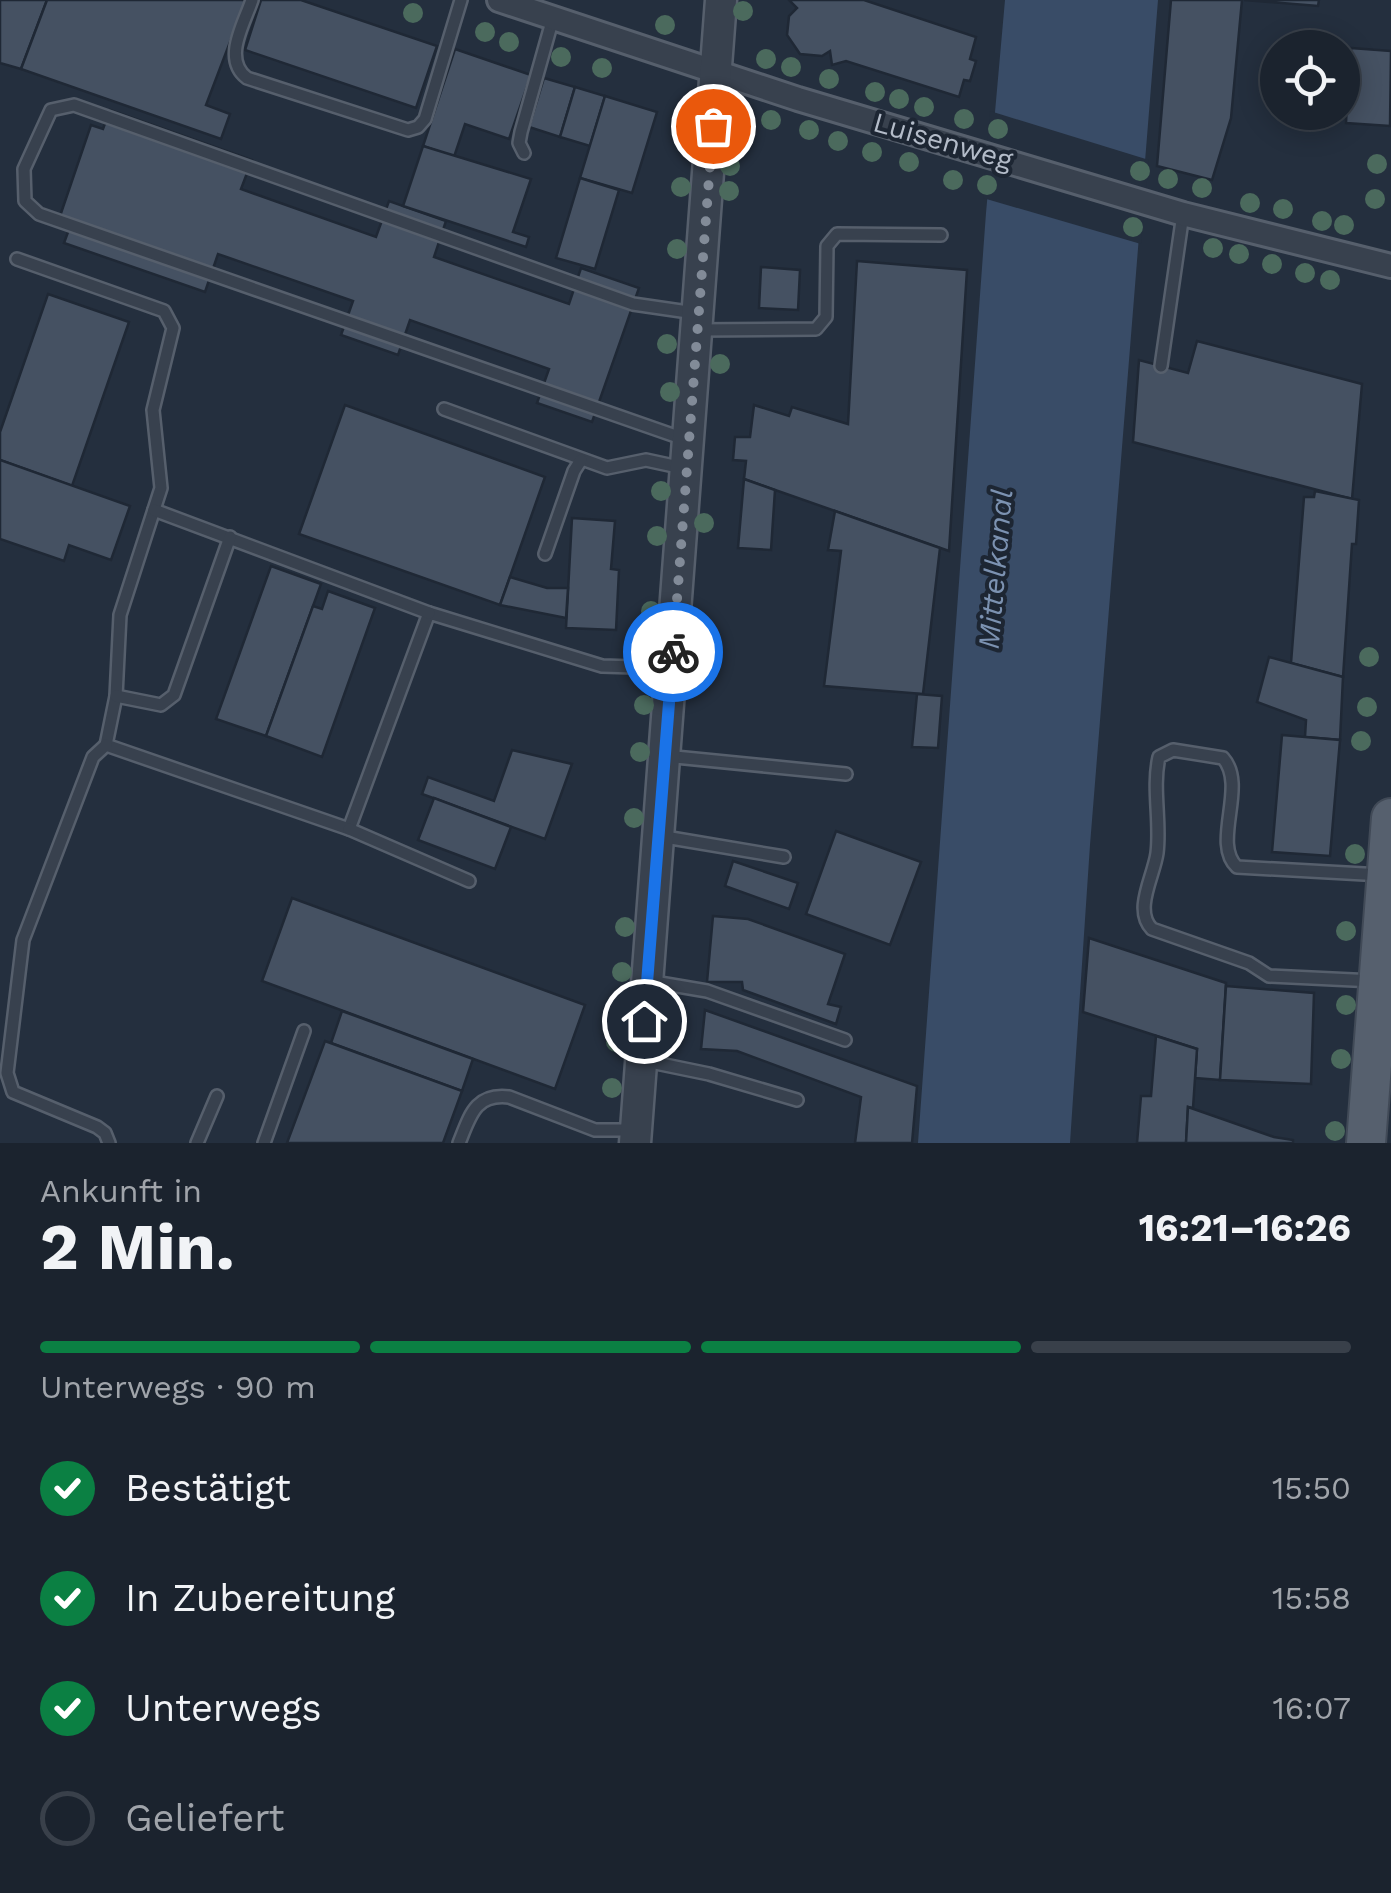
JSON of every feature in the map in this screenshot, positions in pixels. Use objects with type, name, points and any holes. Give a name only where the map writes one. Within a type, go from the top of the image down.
[{"type":"main road","points":[[1366,1143],[1391,818]]},
{"type":"street","name":"Luisenweg","points":[[499,0],[717,72],[1184,214],[1391,266]]},
{"type":"street","points":[[635,1137],[721,0]]},
{"type":"lane","points":[[252,0],[234,53],[234,64],[246,78],[408,130],[425,120],[460,0]]},
{"type":"lane","points":[[524,154],[520,132],[553,18]]},
{"type":"lane","points":[[688,454],[39,214],[25,201],[24,169],[51,110],[74,106],[634,304],[699,322],[816,329],[826,317],[827,246],[837,234],[941,236]]},
{"type":"lane","points":[[1161,366],[1184,214]]},
{"type":"lane","points":[[17,259],[164,311],[173,328],[153,410],[161,488],[120,616],[116,696],[106,746],[92,757],[23,940],[7,1073],[14,1092],[97,1127],[109,1143]]},
{"type":"lane","points":[[444,409],[607,468],[688,454]]},
{"type":"lane","points":[[545,554],[574,471],[582,460]]},
{"type":"lane","points":[[154,510],[429,613],[602,666],[672,668]]},
{"type":"lane","points":[[116,696],[161,705],[174,695],[230,538]]},
{"type":"lane","points":[[349,828],[429,613]]},
{"type":"lane","points":[[106,746],[349,828],[470,881]]},
{"type":"lane","points":[[1379,982],[1269,976],[1249,963],[1146,924],[1144,908],[1157,852],[1158,757],[1173,750],[1223,758],[1228,764],[1232,778],[1228,854],[1237,867],[1387,875]]},
{"type":"lane","points":[[665,756],[846,774]]},
{"type":"lane","points":[[659,836],[784,857]]},
{"type":"lane","points":[[648,982],[707,991],[845,1040]]},
{"type":"lane","points":[[264,1143],[304,1031]]},
{"type":"lane","points":[[642,1060],[709,1074],[797,1100]]},
{"type":"lane","points":[[197,1143],[217,1096]]},
{"type":"lane","points":[[460,1143],[479,1101],[498,1096],[509,1096],[596,1130],[635,1137]]},
{"type":"water","name":"Mittelkanal","points":[[1005,0],[1158,0],[1070,1143],[918,1143],[986,213]]},
{"type":"pier","points":[[990,111],[1149,160],[1141,244],[983,198]]},
{"type":"building","points":[[0,0],[47,0],[21,69],[0,63]]},
{"type":"building","points":[[47,0],[246,0],[206,105],[230,114],[221,139],[21,69]]},
{"type":"building","points":[[261,0],[301,0],[437,46],[416,108],[245,50]]},
{"type":"building","points":[[789,0],[864,0],[976,37],[970,59],[976,61],[970,81],[964,80],[959,97],[846,61],[832,65],[830,51],[822,56],[800,54],[787,35],[789,16],[797,8]]},
{"type":"building","points":[[1171,0],[1242,0],[1231,118],[1212,180],[1157,166]]},
{"type":"building","points":[[1244,0],[1319,0],[1318,6]]},
{"type":"building","points":[[455,49],[531,75],[509,139],[465,124],[454,157],[423,146]]},
{"type":"building","points":[[1360,49],[1391,51],[1390,126],[1360,124]]},
{"type":"building","points":[[544,78],[575,87],[560,137],[529,127]]},
{"type":"building","points":[[575,87],[605,96],[590,146],[560,137]]},
{"type":"building","points":[[605,96],[657,112],[632,193],[580,178]]},
{"type":"building","points":[[110,110],[252,160],[241,189],[376,237],[389,201],[446,221],[434,257],[569,304],[581,268],[639,288],[592,422],[537,403],[549,369],[410,320],[398,355],[341,335],[353,301],[218,254],[205,292],[64,243],[71,224],[59,219],[91,125],[103,129]]},
{"type":"building","points":[[423,146],[531,179],[513,232],[529,237],[526,247],[403,206]]},
{"type":"building","points":[[580,178],[619,190],[595,269],[556,258]]},
{"type":"building","points":[[857,261],[967,270],[949,551],[744,479],[746,461],[733,460],[735,437],[750,437],[754,405],[789,416],[792,407],[848,424]]},
{"type":"building","points":[[761,267],[800,270],[798,310],[759,308]]},
{"type":"building","points":[[48,294],[129,322],[72,486],[0,460],[0,432]]},
{"type":"building","points":[[1197,341],[1362,384],[1352,499],[1133,442],[1139,360],[1188,373]]},
{"type":"building","points":[[345,405],[545,477],[500,605],[299,534]]},
{"type":"building","points":[[0,460],[130,506],[111,560],[69,545],[64,561],[0,539]]},
{"type":"building","points":[[744,479],[775,490],[771,550],[738,548]]},
{"type":"building","points":[[1315,491],[1359,500],[1356,544],[1352,544],[1343,677],[1291,663],[1304,497],[1314,497]]},
{"type":"building","points":[[835,511],[940,548],[923,694],[824,686],[841,551],[828,550]]},
{"type":"building","points":[[572,518],[615,521],[611,569],[619,570],[616,630],[566,628]]},
{"type":"building","points":[[271,566],[321,584],[266,736],[216,719]]},
{"type":"building","points":[[510,577],[547,588],[568,588],[566,618],[500,605]]},
{"type":"building","points":[[328,591],[375,608],[322,757],[266,736],[313,606],[322,609]]},
{"type":"building","points":[[1269,657],[1343,677],[1340,740],[1305,737],[1306,720],[1257,702]]},
{"type":"building","points":[[917,694],[942,696],[938,748],[912,747]]},
{"type":"building","points":[[1282,735],[1340,740],[1330,856],[1272,852]]},
{"type":"building","points":[[512,750],[572,764],[545,839],[422,794],[428,777],[494,801]]},
{"type":"building","points":[[434,798],[511,827],[495,869],[418,840]]},
{"type":"building","points":[[836,831],[921,862],[890,945],[806,914]]},
{"type":"building","points":[[733,861],[798,883],[789,909],[725,886]]},
{"type":"building","points":[[292,898],[585,1005],[555,1089],[262,981]]},
{"type":"building","points":[[713,916],[748,919],[845,954],[828,1004],[841,1007],[836,1024],[743,990],[742,982],[707,982]]},
{"type":"building","points":[[1089,938],[1226,983],[1220,1080],[1195,1078],[1197,1049],[1083,1012]]},
{"type":"building","points":[[1226,986],[1314,993],[1311,1084],[1220,1080]]},
{"type":"building","points":[[705,1010],[917,1086],[912,1143],[855,1143],[861,1097],[737,1051],[701,1049]]},
{"type":"building","points":[[342,1011],[473,1059],[462,1091],[331,1043]]},
{"type":"building","points":[[1156,1036],[1197,1049],[1186,1143],[1137,1143],[1141,1096],[1151,1096]]},
{"type":"building","points":[[325,1041],[462,1091],[443,1143],[287,1143]]},
{"type":"building","points":[[1188,1107],[1293,1140],[1293,1143],[1186,1143]]},
{"type":"way so far","points":[[673,652],[713,126]]},
{"type":"route","points":[[644,1021],[673,652]]}]
